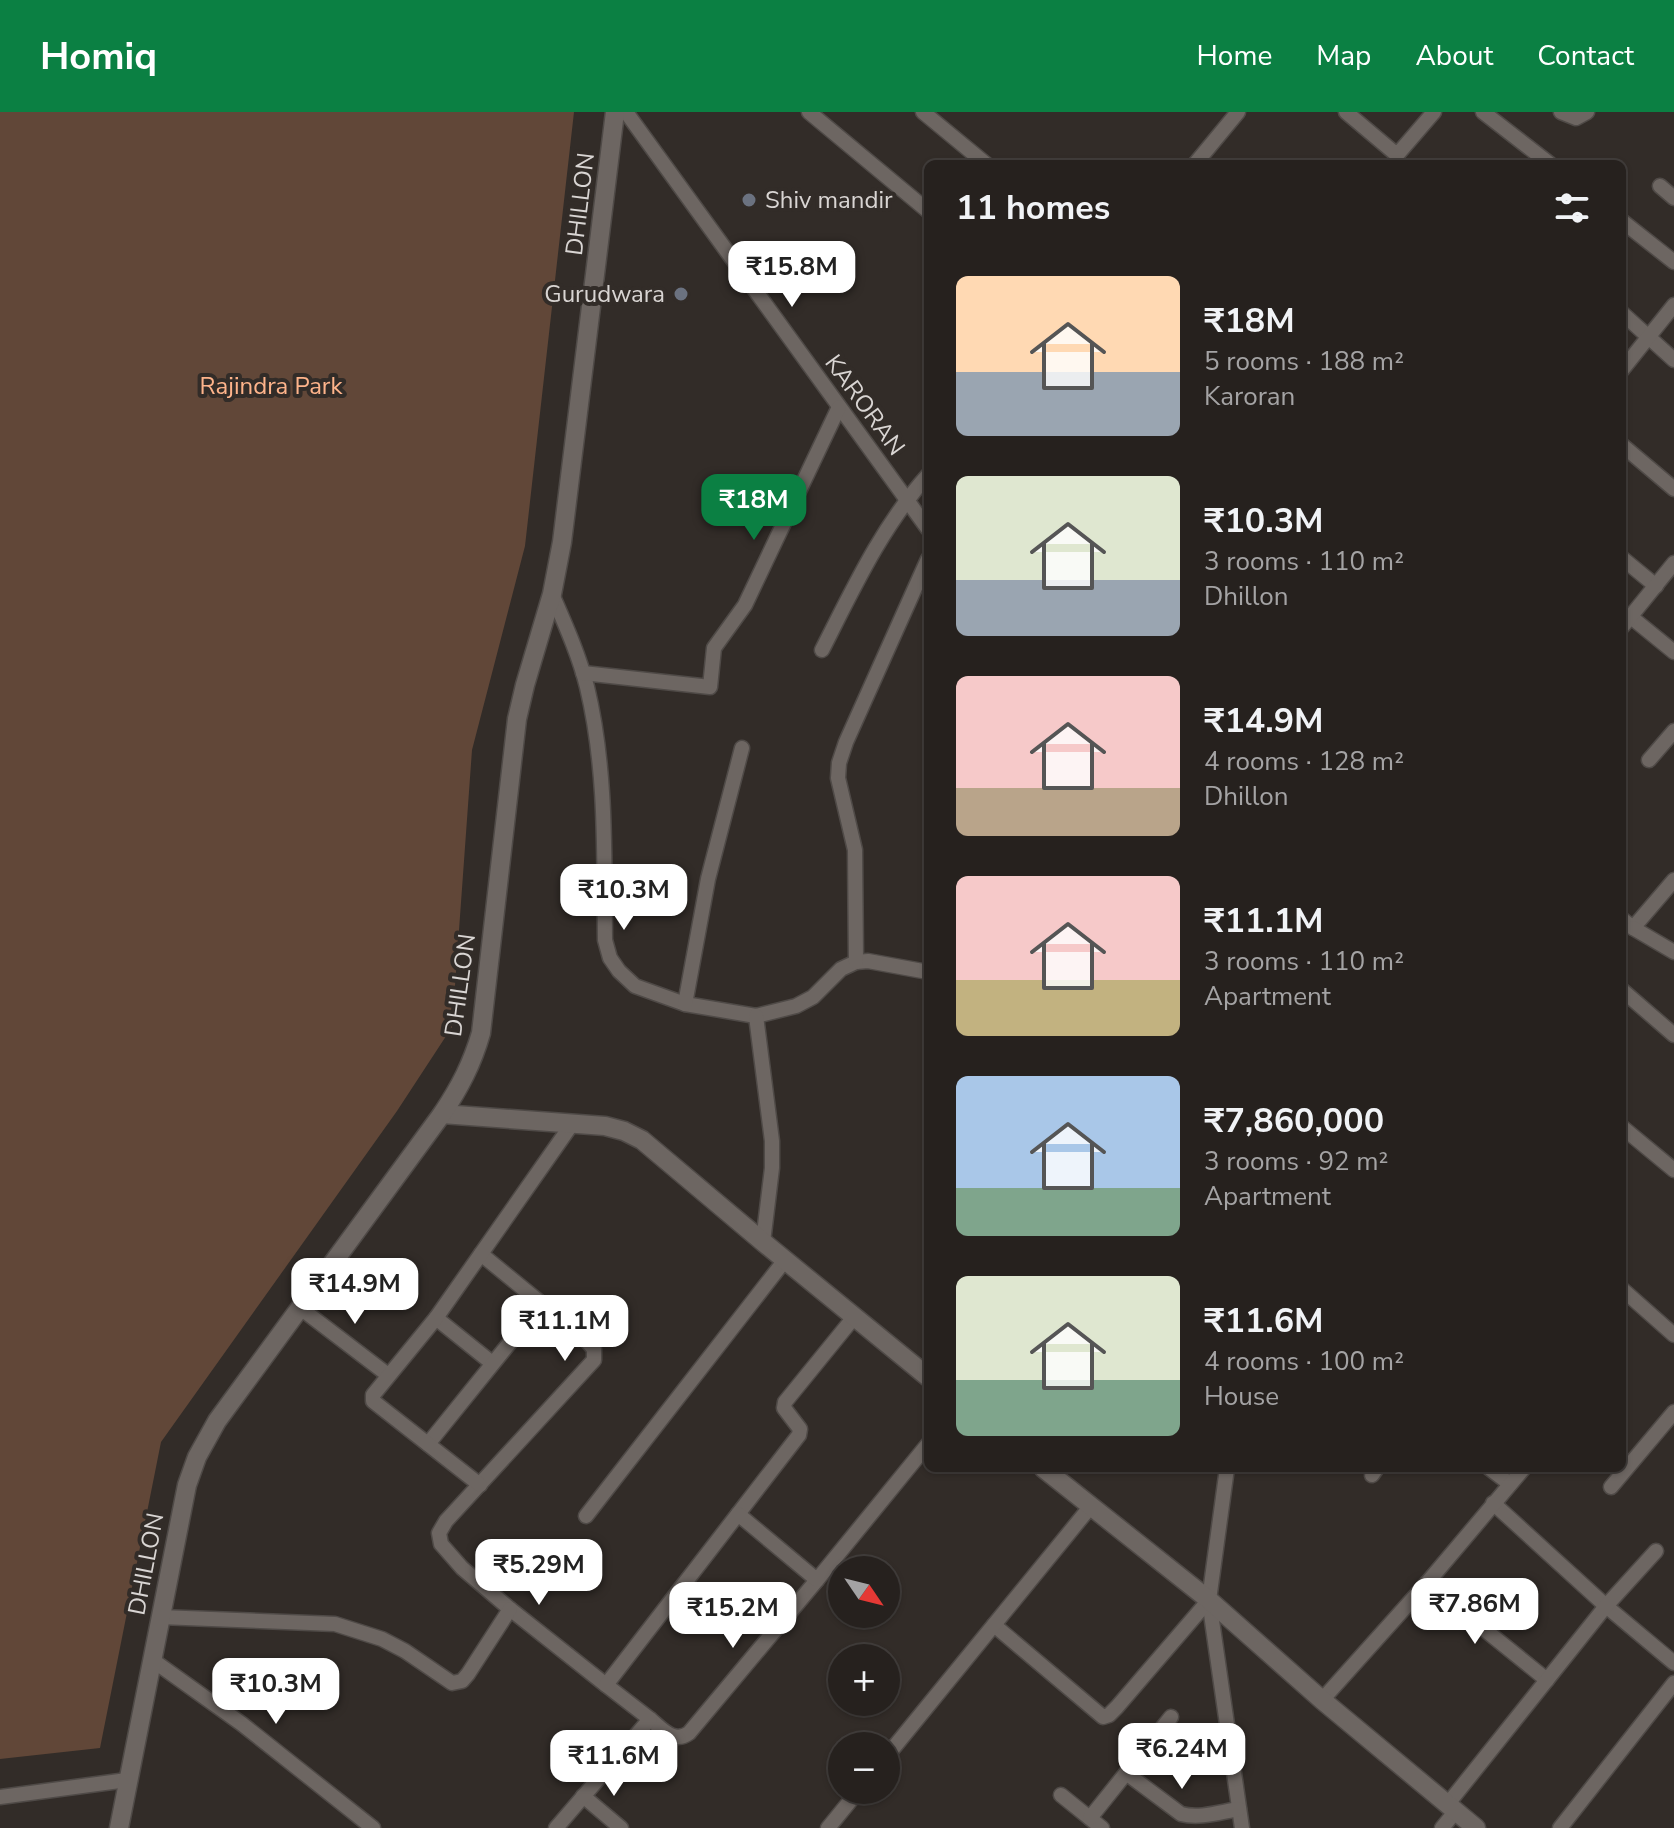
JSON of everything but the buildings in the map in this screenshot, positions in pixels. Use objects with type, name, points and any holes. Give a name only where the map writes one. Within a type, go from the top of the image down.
[{"type":"street","name":"DHILLON","points":[[119,1828],[187,1485],[197,1457],[217,1421],[442,1114],[473,1061],[481,1033],[517,719],[552,594],[562,542],[615,112]]},
{"type":"street","name":"KARORAN","points":[[626,112],[924,524]]},
{"type":"street","points":[[809,112],[924,208]]},
{"type":"street","points":[[923,112],[981,160]]},
{"type":"street","points":[[1198,160],[1238,112]]},
{"type":"street","points":[[1346,112],[1402,159],[1434,112]]},
{"type":"street","points":[[1483,112],[1545,160]]},
{"type":"street","points":[[1561,112],[1576,118],[1587,112]]},
{"type":"street","points":[[1660,186],[1674,198]]},
{"type":"street","points":[[1626,224],[1674,262]]},
{"type":"street","points":[[1626,365],[1674,305]]},
{"type":"street","points":[[1626,317],[1674,360]]},
{"type":"street","points":[[583,673],[710,687],[714,648],[745,605],[839,407]]},
{"type":"street","points":[[1626,448],[1674,489]]},
{"type":"street","points":[[822,650],[866,564],[906,499],[924,479]]},
{"type":"street","points":[[1626,561],[1656,586]]},
{"type":"street","points":[[1674,563],[1626,622],[1674,652]]},
{"type":"street","points":[[856,962],[855,850],[838,778],[839,763],[924,568]]},
{"type":"street","points":[[552,594],[583,673],[592,715],[602,787],[605,940],[610,958],[619,971],[635,986],[685,1004],[756,1016],[796,1006],[813,997],[841,969],[856,962],[924,968]]},
{"type":"street","points":[[1649,760],[1674,731]]},
{"type":"street","points":[[685,1004],[708,879],[742,748]]},
{"type":"street","points":[[1674,880],[1627,924],[1674,952]]},
{"type":"street","points":[[1626,993],[1674,1035]]},
{"type":"street","points":[[756,1016],[772,1141],[770,1191],[763,1242]]},
{"type":"street","points":[[442,1114],[605,1126],[642,1140],[924,1374]]},
{"type":"street","points":[[480,1485],[373,1401],[373,1395],[436,1318],[572,1124]]},
{"type":"street","points":[[1626,1130],[1674,1170]]},
{"type":"street","points":[[481,1254],[594,1349],[594,1360],[446,1521],[439,1533],[441,1544],[462,1568],[510,1609],[673,1738],[682,1738],[689,1733],[924,1449]]},
{"type":"street","points":[[586,1516],[785,1260]]},
{"type":"street","points":[[1626,1292],[1674,1334]]},
{"type":"street","points":[[428,1444],[541,1304]]},
{"type":"street","points":[[299,1307],[388,1375]]},
{"type":"street","points":[[606,1685],[799,1435],[800,1429],[784,1408],[785,1402],[855,1316]]},
{"type":"street","points":[[436,1318],[492,1363]]},
{"type":"street","points":[[1626,1469],[1674,1412]]},
{"type":"street","points":[[1048,1472],[1209,1600],[1322,1700],[1476,1828]]},
{"type":"street","points":[[1226,1472],[1209,1600],[1242,1828]]},
{"type":"street","points":[[1494,1472],[1510,1484]]},
{"type":"street","points":[[1322,1700],[1520,1472]]},
{"type":"street","points":[[1611,1487],[1624,1472]]},
{"type":"street","points":[[1493,1503],[1674,1663]]},
{"type":"street","points":[[900,1740],[1091,1506]]},
{"type":"street","points":[[738,1514],[817,1580]]},
{"type":"street","points":[[1442,1828],[1451,1809],[1547,1680],[1606,1606],[1656,1551]]},
{"type":"street","points":[[1427,1583],[1547,1680]]},
{"type":"street","points":[[994,1625],[1103,1717],[1117,1707],[1209,1600]]},
{"type":"street","points":[[160,1617],[335,1624],[382,1639],[452,1683],[462,1681],[468,1674],[510,1609]]},
{"type":"street","points":[[151,1659],[242,1724],[373,1828]]},
{"type":"street","points":[[1560,1828],[1674,1683]]},
{"type":"street","points":[[1090,1818],[1171,1717]]},
{"type":"street","points":[[556,1828],[650,1719]]},
{"type":"street","points":[[1126,1773],[1181,1814],[1199,1816],[1239,1809]]},
{"type":"street","points":[[0,1797],[127,1780]]},
{"type":"street","points":[[1061,1795],[1102,1828]]},
{"type":"street","points":[[583,1796],[621,1828]]},
{"type":"street","points":[[828,1828],[848,1804]]},
{"type":"green space","name":"Rajindra Park","points":[[0,112],[574,112],[525,546],[472,750],[452,1027],[397,1111],[161,1442],[100,1748],[0,1759]]},
{"type":"place","name":"Shiv mandir","points":[[749,200]]},
{"type":"place","name":"Gurudwara","points":[[681,294]]}]
